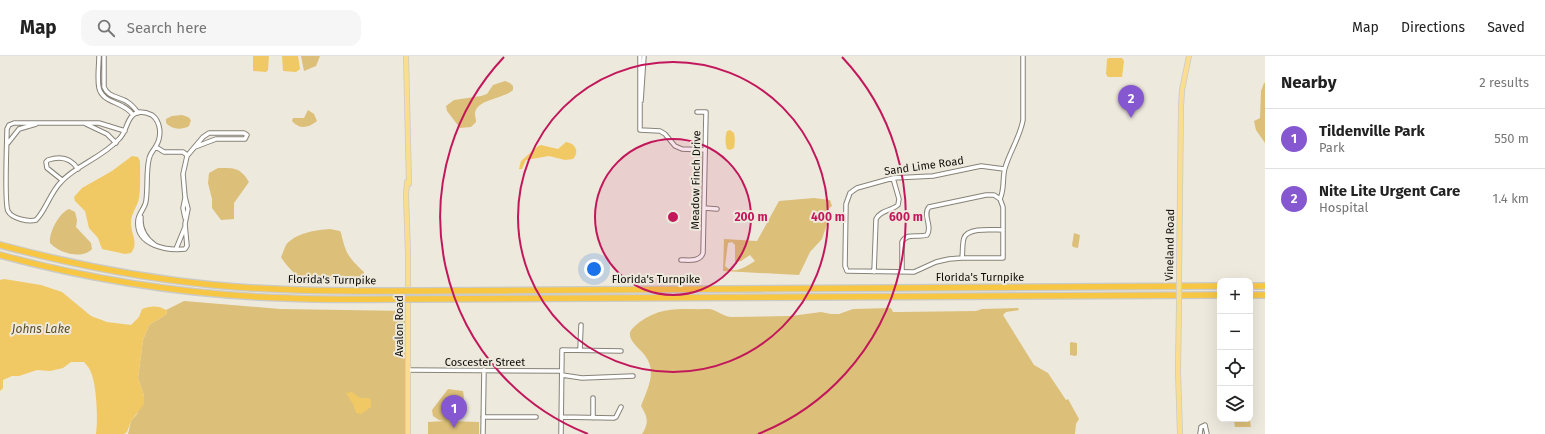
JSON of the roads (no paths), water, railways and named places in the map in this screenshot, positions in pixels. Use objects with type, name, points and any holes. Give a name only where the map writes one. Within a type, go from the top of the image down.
[{"type":"highway","name":"Florida's Turnpike","points":[[0,245],[67,262],[104,269],[214,285],[312,290],[399,291],[1217,286]]},
{"type":"highway","name":"Florida's Turnpike","points":[[0,255],[93,276],[188,290],[285,298],[416,299],[1217,295]]},
{"type":"highway","points":[[1253,286],[1265,286]]},
{"type":"highway","points":[[1253,295],[1265,295]]},
{"type":"main road","name":"Avalon Road","points":[[406,56],[409,184],[408,434]]},
{"type":"main road","name":"Vineland Road","points":[[1180,434],[1178,371],[1181,107],[1182,90],[1189,56]]},
{"type":"street","points":[[99,56],[99,88],[103,95],[108,100],[123,105],[133,114]]},
{"type":"street","points":[[104,56],[104,87],[106,91],[111,96],[126,101],[133,106],[138,113]]},
{"type":"street","points":[[640,56],[642,69]]},
{"type":"street","points":[[644,56],[642,69],[640,130],[660,131],[665,134],[675,146],[682,149],[705,150]]},
{"type":"street","points":[[893,178],[898,205],[882,212],[876,219],[874,272],[914,272],[936,262],[962,258],[1003,258],[1003,207],[1000,198],[1004,189],[1004,169],[1021,130],[1023,120],[1023,56]]},
{"type":"street","points":[[99,70],[104,70]]},
{"type":"street","points":[[123,105],[126,101]]},
{"type":"street","name":"Meadow Finch Drive","points":[[681,260],[699,259],[702,253],[706,112],[697,112]]},
{"type":"street","points":[[125,130],[102,124],[37,123],[24,125],[12,123],[8,126],[7,144],[8,211],[12,216],[31,221],[36,220],[51,194],[62,180],[116,143],[121,138],[125,130],[129,119],[133,114],[150,114],[158,123],[160,132],[156,147],[151,152],[148,160],[146,201],[142,211],[141,222],[143,232],[148,239],[158,247],[185,249],[187,247],[186,223],[188,209],[185,197],[183,174],[184,163],[188,155],[203,136],[209,133],[244,133],[247,136],[245,139],[216,139],[195,147]]},
{"type":"street","points":[[83,123],[107,134],[116,143]]},
{"type":"street","points":[[100,130],[102,124]]},
{"type":"street","points":[[7,144],[16,132],[24,125]]},
{"type":"street","points":[[230,133],[230,139]]},
{"type":"street","points":[[156,147],[164,152],[183,152],[188,155]]},
{"type":"street","points":[[62,180],[48,170],[46,164],[48,160],[69,160],[74,163],[78,169]]},
{"type":"street","name":"Sand Lime Road","points":[[874,272],[849,272],[845,266],[846,204],[850,193],[857,188],[893,178],[933,176],[981,166],[1004,169]]},
{"type":"street","points":[[902,271],[904,239],[911,236],[927,235],[929,232],[929,227],[926,214],[929,207],[986,195],[1000,198]]},
{"type":"street","points":[[704,208],[717,209]]},
{"type":"street","points":[[176,249],[186,223]]},
{"type":"street","points":[[962,258],[963,240],[965,235],[969,232],[1003,230]]},
{"type":"street","points":[[580,350],[581,325]]},
{"type":"street","points":[[561,434],[562,350],[621,351]]},
{"type":"street","name":"Coscester Street","points":[[408,370],[484,370],[562,373],[582,378],[633,376]]},
{"type":"street","points":[[483,434],[484,370]]},
{"type":"street","points":[[593,398],[593,418]]},
{"type":"street","points":[[561,418],[616,417],[621,407]]},
{"type":"street","points":[[483,417],[536,417]]},
{"type":"street","points":[[1200,434],[1201,427],[1205,425],[1207,434]]},
{"type":"water","points":[[253,56],[269,56],[268,70],[266,72],[253,71]]},
{"type":"water","points":[[282,56],[298,56],[300,69],[296,72],[283,71]]},
{"type":"water","points":[[1122,58],[1124,61],[1122,77],[1108,77],[1106,74],[1107,59]]},
{"type":"water","points":[[730,130],[734,133],[735,140],[734,148],[730,150],[727,149],[726,135],[727,131]]},
{"type":"water","points":[[566,142],[572,144],[576,148],[576,154],[573,159],[565,160],[549,156],[526,160],[522,169],[519,169],[521,161],[538,146],[541,145],[558,149]]},
{"type":"water","points":[[132,156],[138,157],[140,161],[140,194],[131,220],[131,227],[135,242],[134,246],[131,253],[125,254],[102,249],[98,238],[89,228],[85,211],[75,201],[74,197],[82,188],[112,171]]},
{"type":"water","name":"Johns Lake","points":[[4,279],[41,285],[62,292],[91,316],[107,322],[131,325],[139,317],[142,309],[154,306],[166,310],[167,314],[149,325],[143,340],[138,378],[144,396],[144,404],[131,421],[127,432],[124,434],[96,434],[96,392],[90,369],[84,362],[71,362],[63,368],[50,371],[37,370],[19,376],[12,376],[3,380],[3,388],[0,391],[0,280]]},
{"type":"water","points":[[352,392],[360,398],[369,398],[371,400],[371,407],[361,414],[356,413],[353,404],[346,393]]},
{"type":"place","name":"Nite Lite Urgent Care","points":[[1131,118]]},
{"type":"place","name":"Tildenville Park","points":[[454,428]]}]
